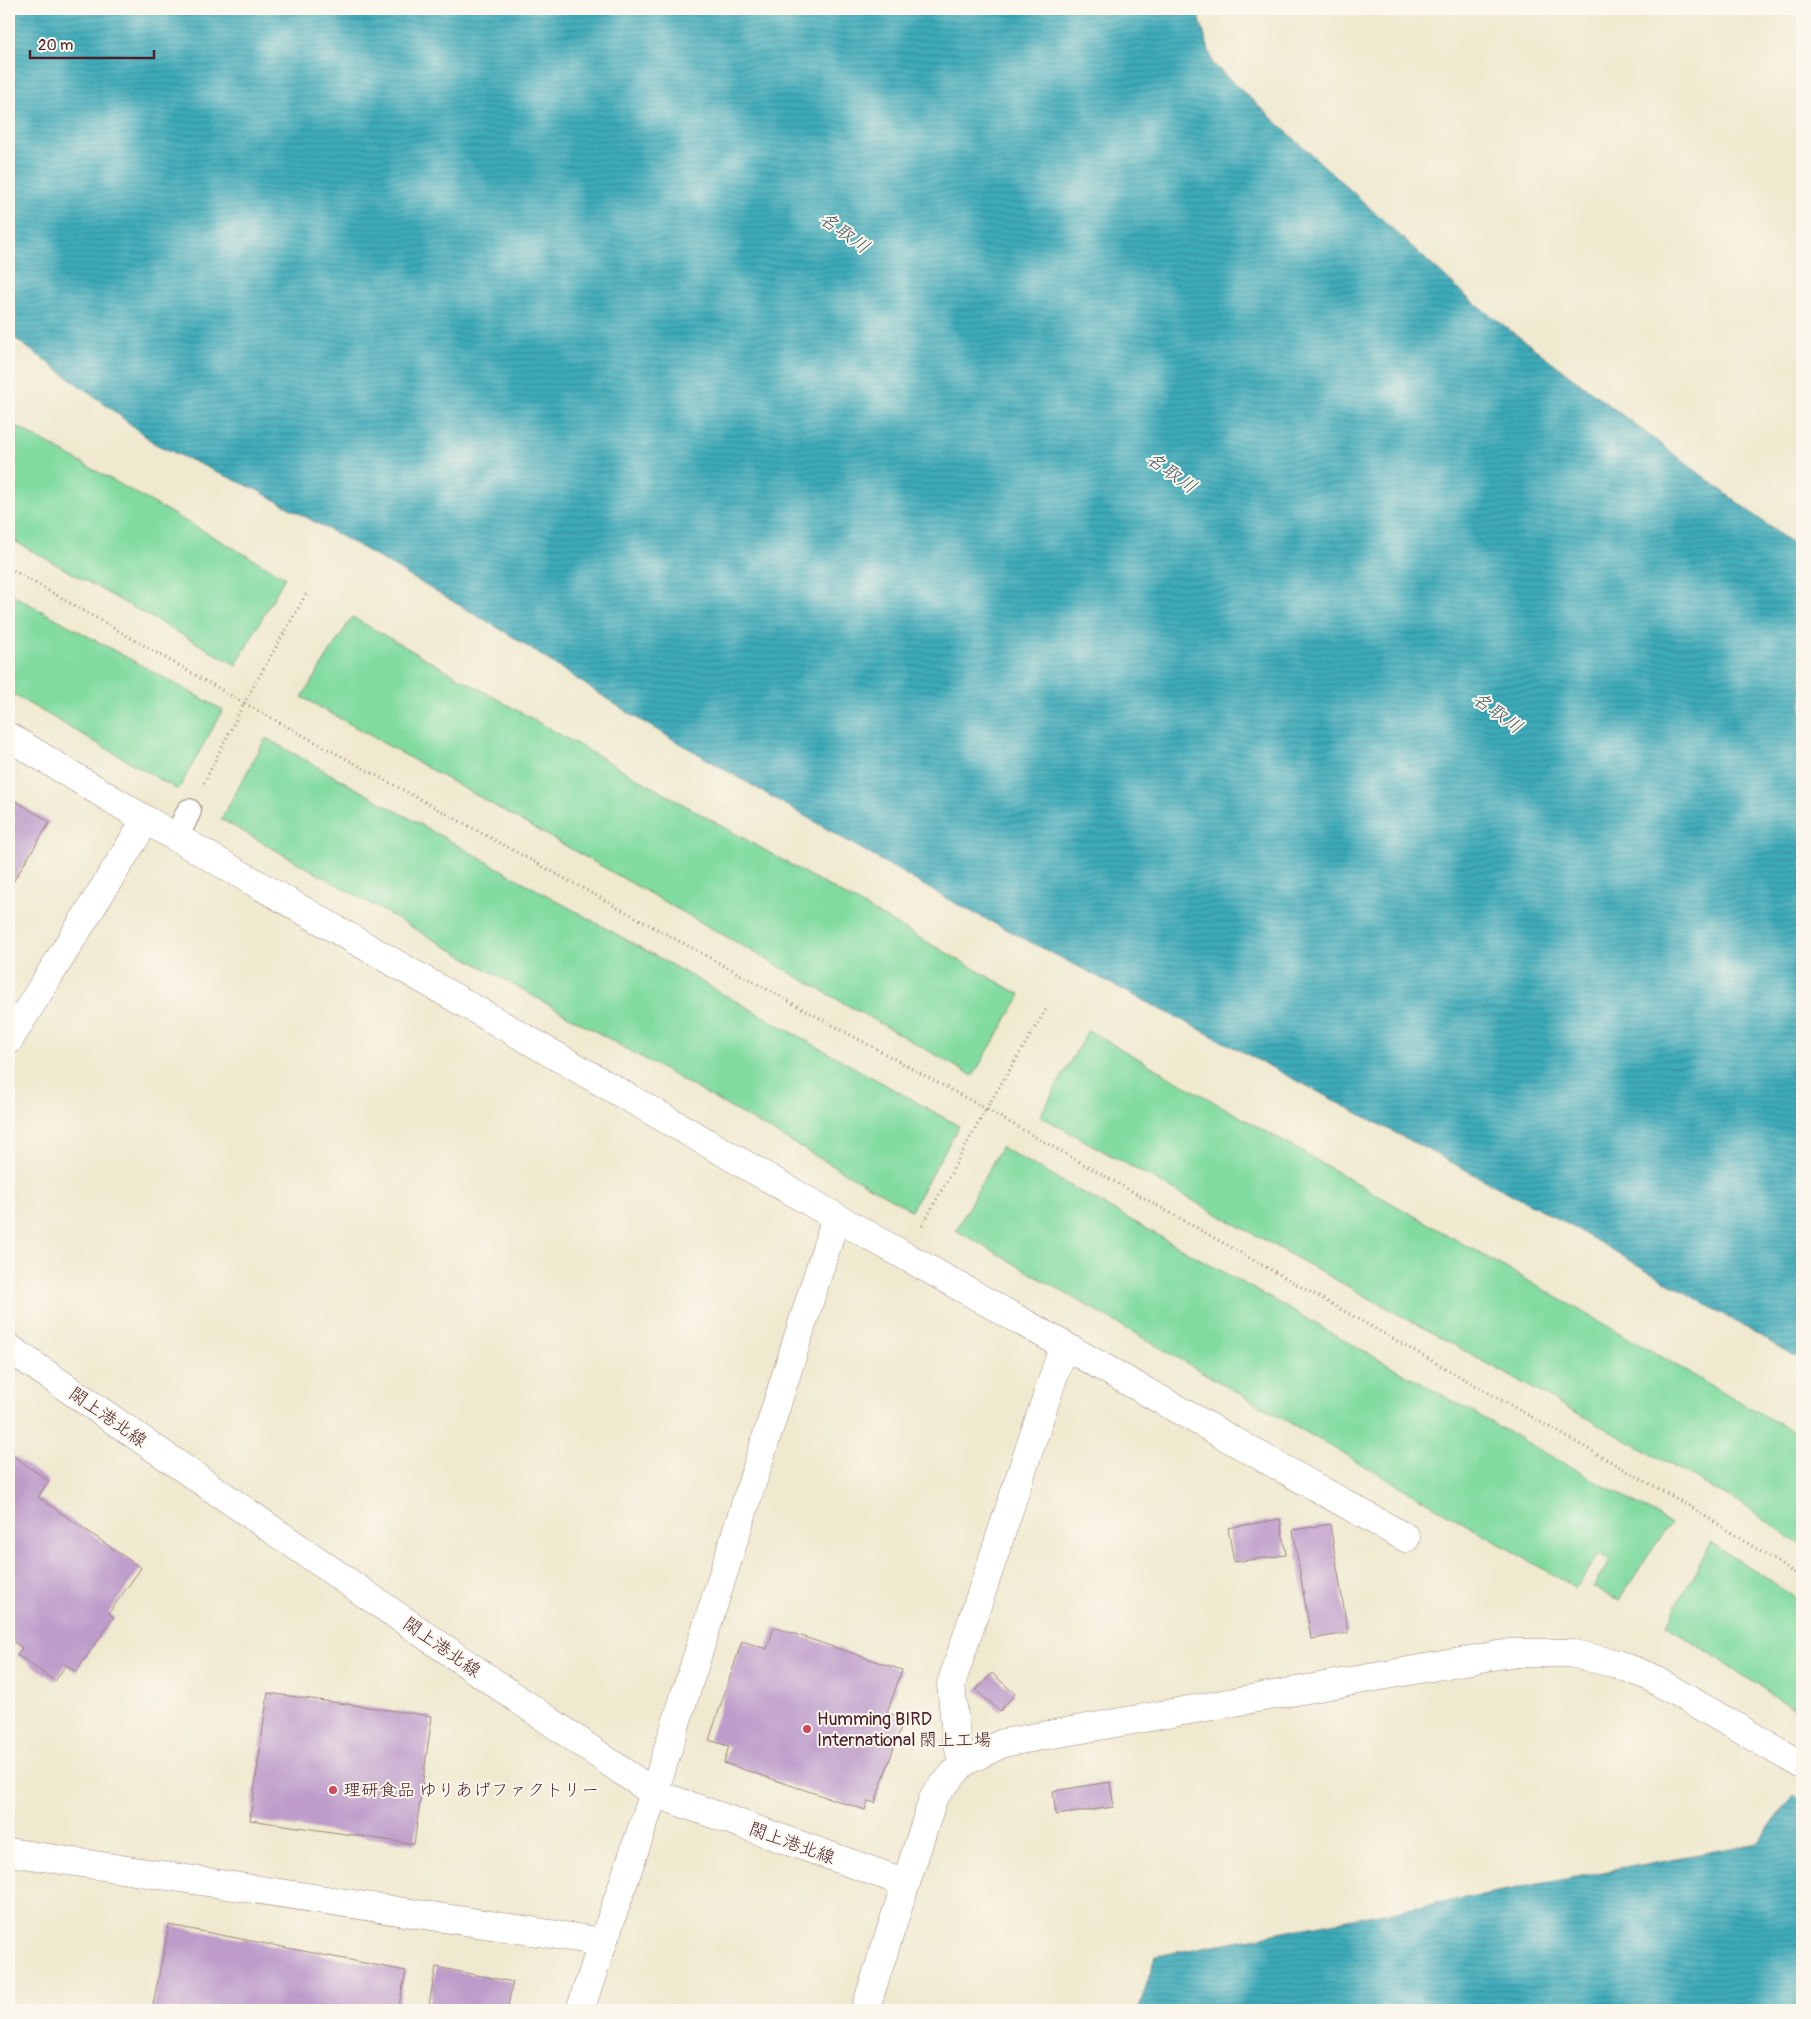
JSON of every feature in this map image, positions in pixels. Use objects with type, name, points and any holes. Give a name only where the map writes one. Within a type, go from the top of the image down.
[{"type":"street","points":[[9,737],[176,838],[836,1217],[1406,1538]]},
{"type":"street","points":[[9,1040],[146,820]]},
{"type":"street","points":[[580,2010],[654,1793],[836,1217]]},
{"type":"street","points":[[963,1763],[956,1737],[951,1684],[1064,1345]]},
{"type":"street","name":"閖上港北線","points":[[9,1348],[654,1793],[906,1883]]},
{"type":"street","points":[[865,2010],[934,1796],[963,1763],[1002,1743],[1510,1653],[1570,1653],[1617,1664],[1648,1676],[1802,1765]]},
{"type":"street","points":[[9,1852],[603,1942]]},
{"type":"lane","points":[[176,838],[190,811]]},
{"type":"path","points":[[9,568],[244,703],[986,1109],[1691,1507],[1802,1578]]},
{"type":"path","points":[[190,811],[244,703],[308,590]]},
{"type":"path","points":[[929,1215],[986,1109],[1046,1008]]},
{"type":"green space","points":[[9,422],[285,577],[236,665],[9,538]]},
{"type":"green space","points":[[9,593],[223,710],[178,790],[9,692]]},
{"type":"green space","points":[[352,617],[1021,995],[973,1076],[302,697]]},
{"type":"green space","points":[[266,738],[959,1126],[911,1210],[221,819]]},
{"type":"green space","points":[[1088,1030],[1802,1437],[1802,1545],[1747,1507],[1040,1116]]},
{"type":"green space","points":[[1001,1147],[1670,1523],[1618,1601],[1593,1587],[1610,1561],[1599,1554],[1576,1588],[956,1230]]},
{"type":"green space","points":[[1711,1542],[1802,1602],[1802,1714],[1666,1625]]},
{"type":"water","name":"名取川","points":[[9,9],[1197,9],[1213,64],[1469,299],[1802,551],[1802,1360],[1562,1221],[1201,1030],[947,899],[633,716],[510,635],[362,548],[257,490],[155,444],[110,408],[9,334]]},
{"type":"water","points":[[1793,1795],[1802,1801],[1802,2010],[1138,2010],[1156,1956],[1757,1843]]},
{"type":"building","points":[[9,797],[50,822],[11,885],[9,884]]},
{"type":"building","points":[[9,1453],[49,1481],[38,1497],[141,1568],[109,1613],[114,1617],[76,1672],[66,1665],[55,1681],[17,1655],[22,1648],[9,1639]]},
{"type":"building","points":[[1280,1519],[1286,1555],[1234,1562],[1228,1528]]},
{"type":"building","points":[[1330,1524],[1348,1633],[1311,1639],[1293,1530]]},
{"type":"building","name":"Humming BIRD International 閖上工場","points":[[774,1627],[902,1670],[887,1713],[904,1718],[875,1803],[868,1801],[865,1810],[724,1763],[729,1746],[709,1740],[742,1641],[767,1649]]},
{"type":"building","points":[[992,1673],[1015,1694],[1000,1711],[976,1690]]},
{"type":"building","points":[[268,1693],[432,1716],[414,1844],[250,1820]]},
{"type":"building","points":[[1110,1782],[1114,1807],[1056,1815],[1053,1791]]},
{"type":"building","points":[[169,1925],[406,1971],[398,2010],[152,2010]]},
{"type":"building","points":[[436,1967],[513,1982],[507,2010],[428,2010]]},
{"type":"place","name":"Humming BIRD International 閖上工場","points":[[807,1729]]},
{"type":"place","name":"理研食品 ゆりあげファクトリー","points":[[333,1790]]}]
